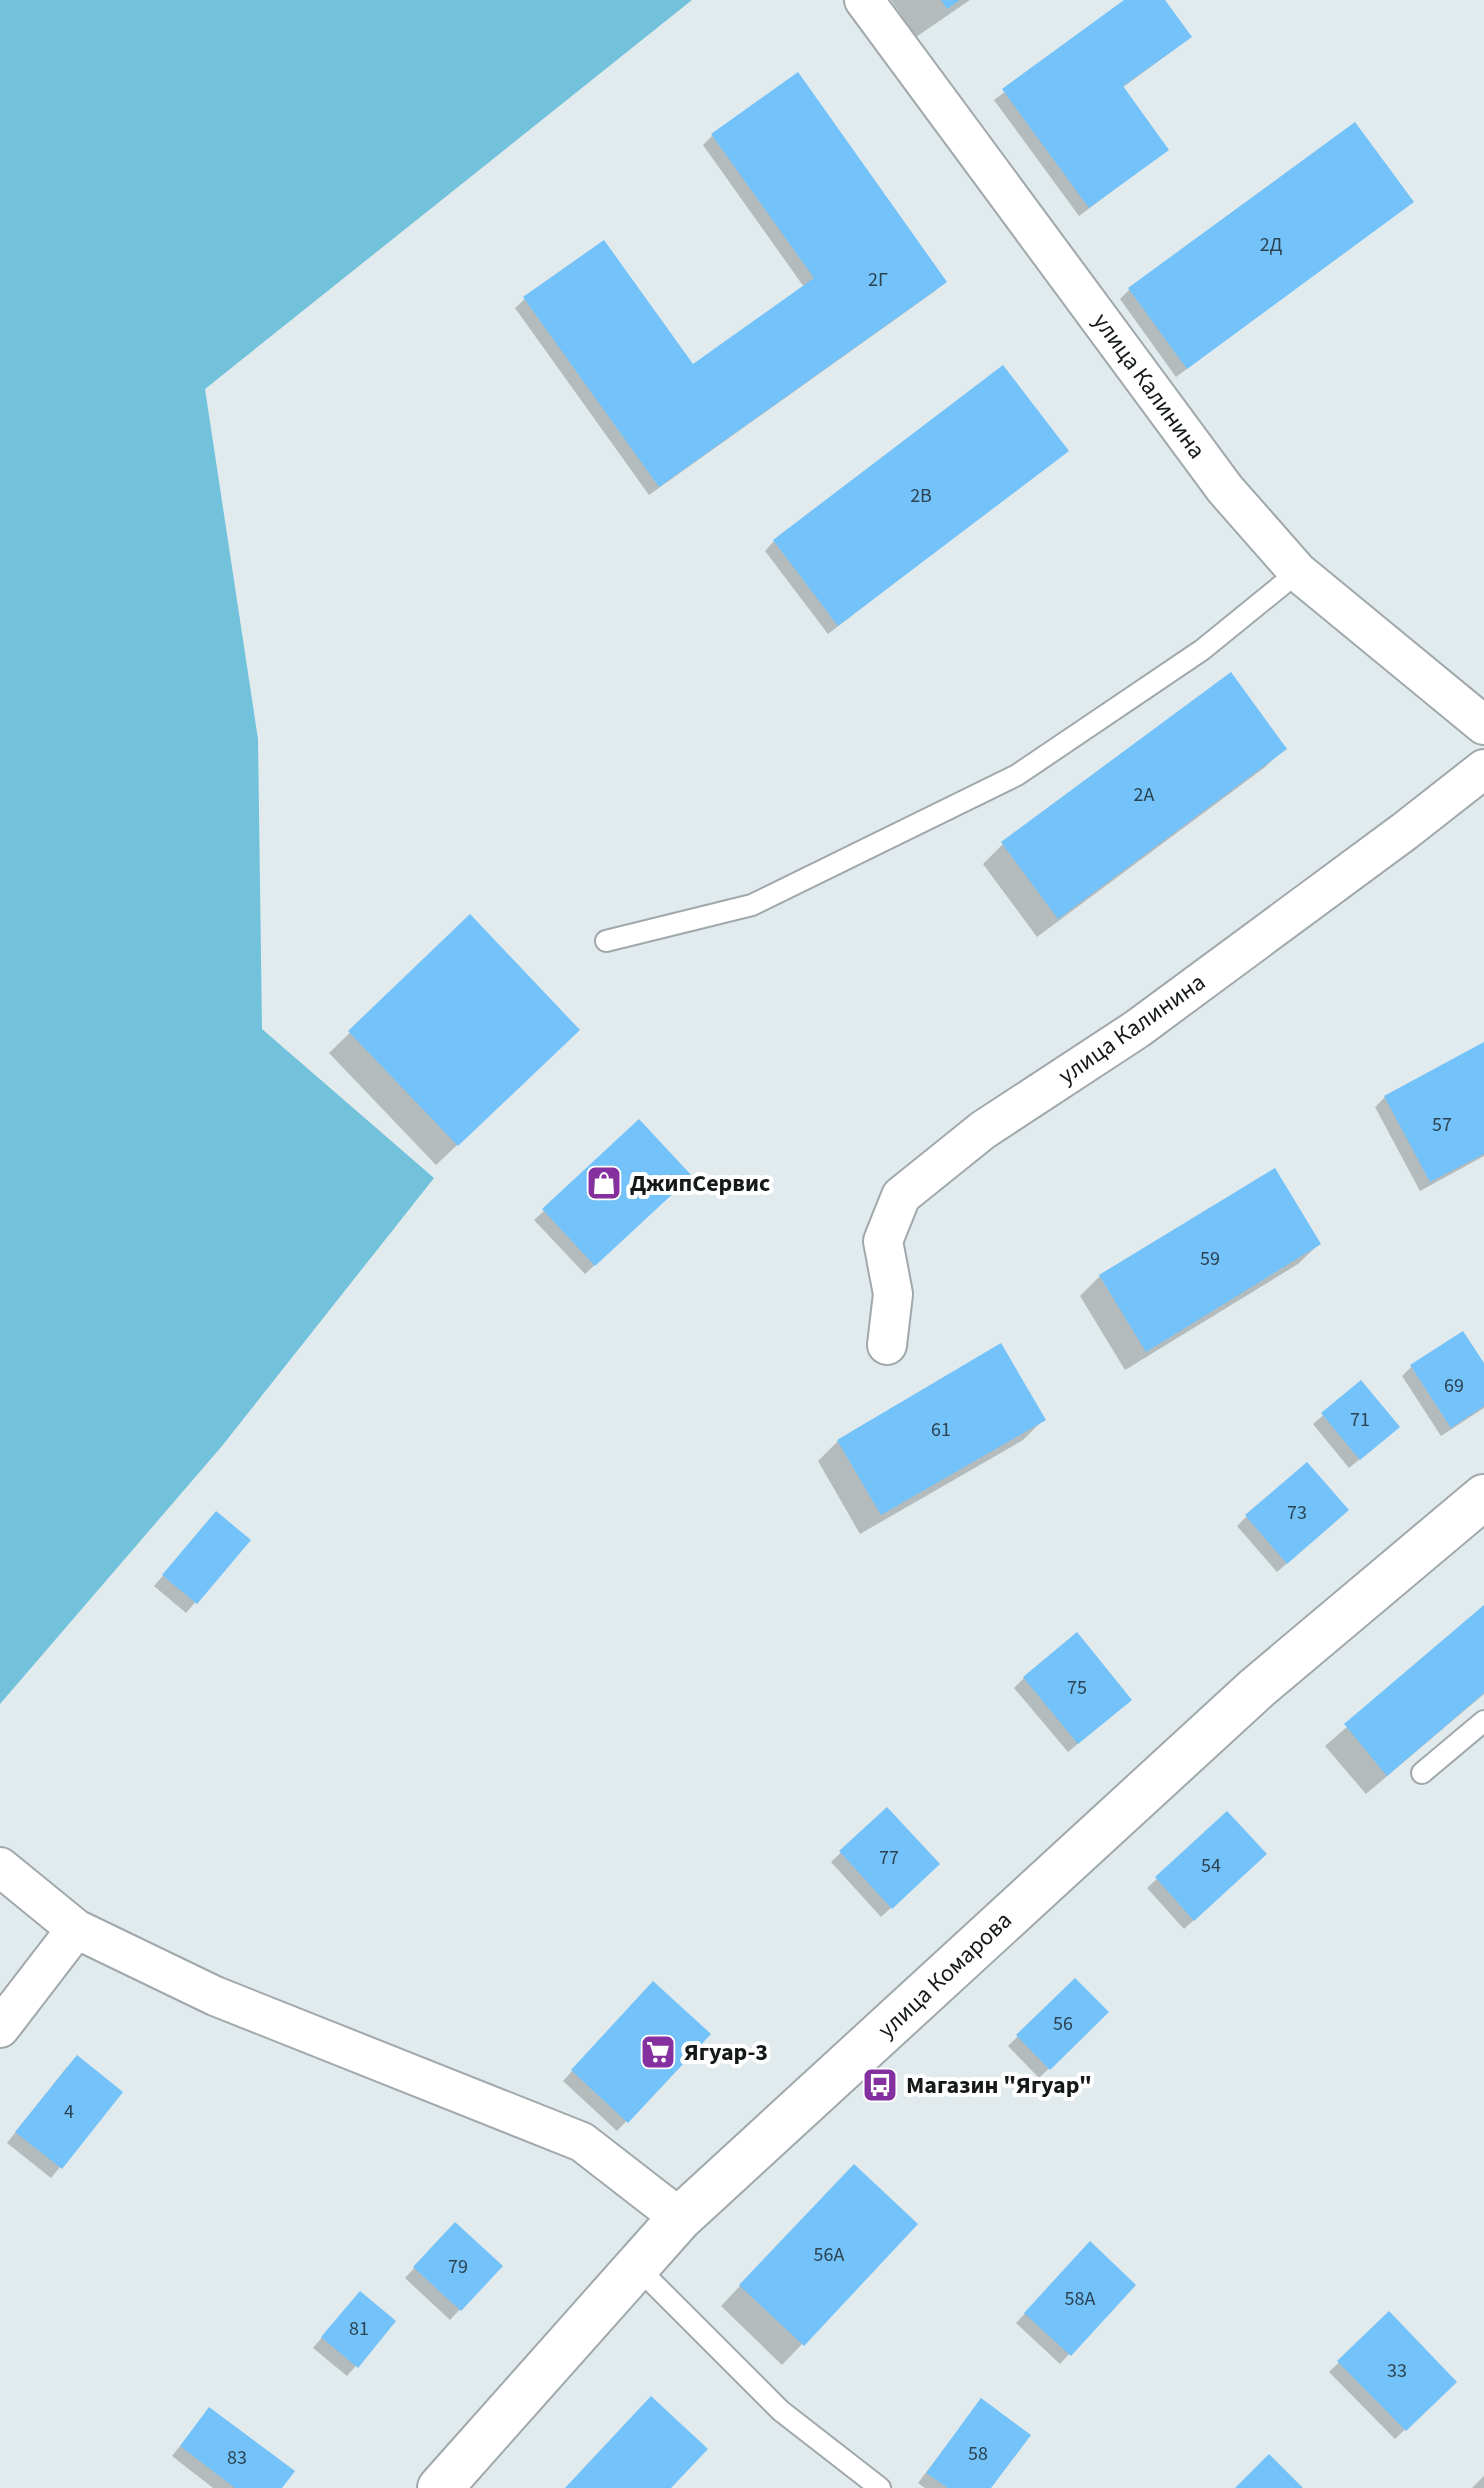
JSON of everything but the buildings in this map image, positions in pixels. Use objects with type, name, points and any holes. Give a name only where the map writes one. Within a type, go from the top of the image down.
[{"type":"street","name":"улица Калинина","points":[[864,0],[1225,489],[1298,572],[1484,725]]},
{"type":"street","name":"улица Калинина","points":[[887,1345],[893,1294],[883,1241],[901,1196],[983,1130],[1137,1029],[1484,769]]},
{"type":"street","name":"улица Комарова","points":[[440,2488],[680,2218],[1257,1688],[1484,1497]]},
{"type":"street","points":[[0,1867],[76,1929],[215,1996],[582,2142],[680,2218]]},
{"type":"street","points":[[0,2028],[76,1929]]},
{"type":"lane","points":[[606,941],[752,905],[1017,775],[1202,650],[1298,572]]},
{"type":"lane","points":[[1422,1773],[1484,1721]]},
{"type":"lane","points":[[636,2266],[781,2411],[880,2488]]},
{"type":"shaded area","points":[[0,0],[692,0],[205,389],[258,739],[262,1029],[434,1178],[222,1446],[0,1704]]},
{"type":"place","name":"ДжипСервис","points":[[604,1183]]},
{"type":"place","name":"Ягуар-3","points":[[658,2052]]},
{"type":"place","name":"Магазин \"Ягуар\"","points":[[880,2085]]}]
